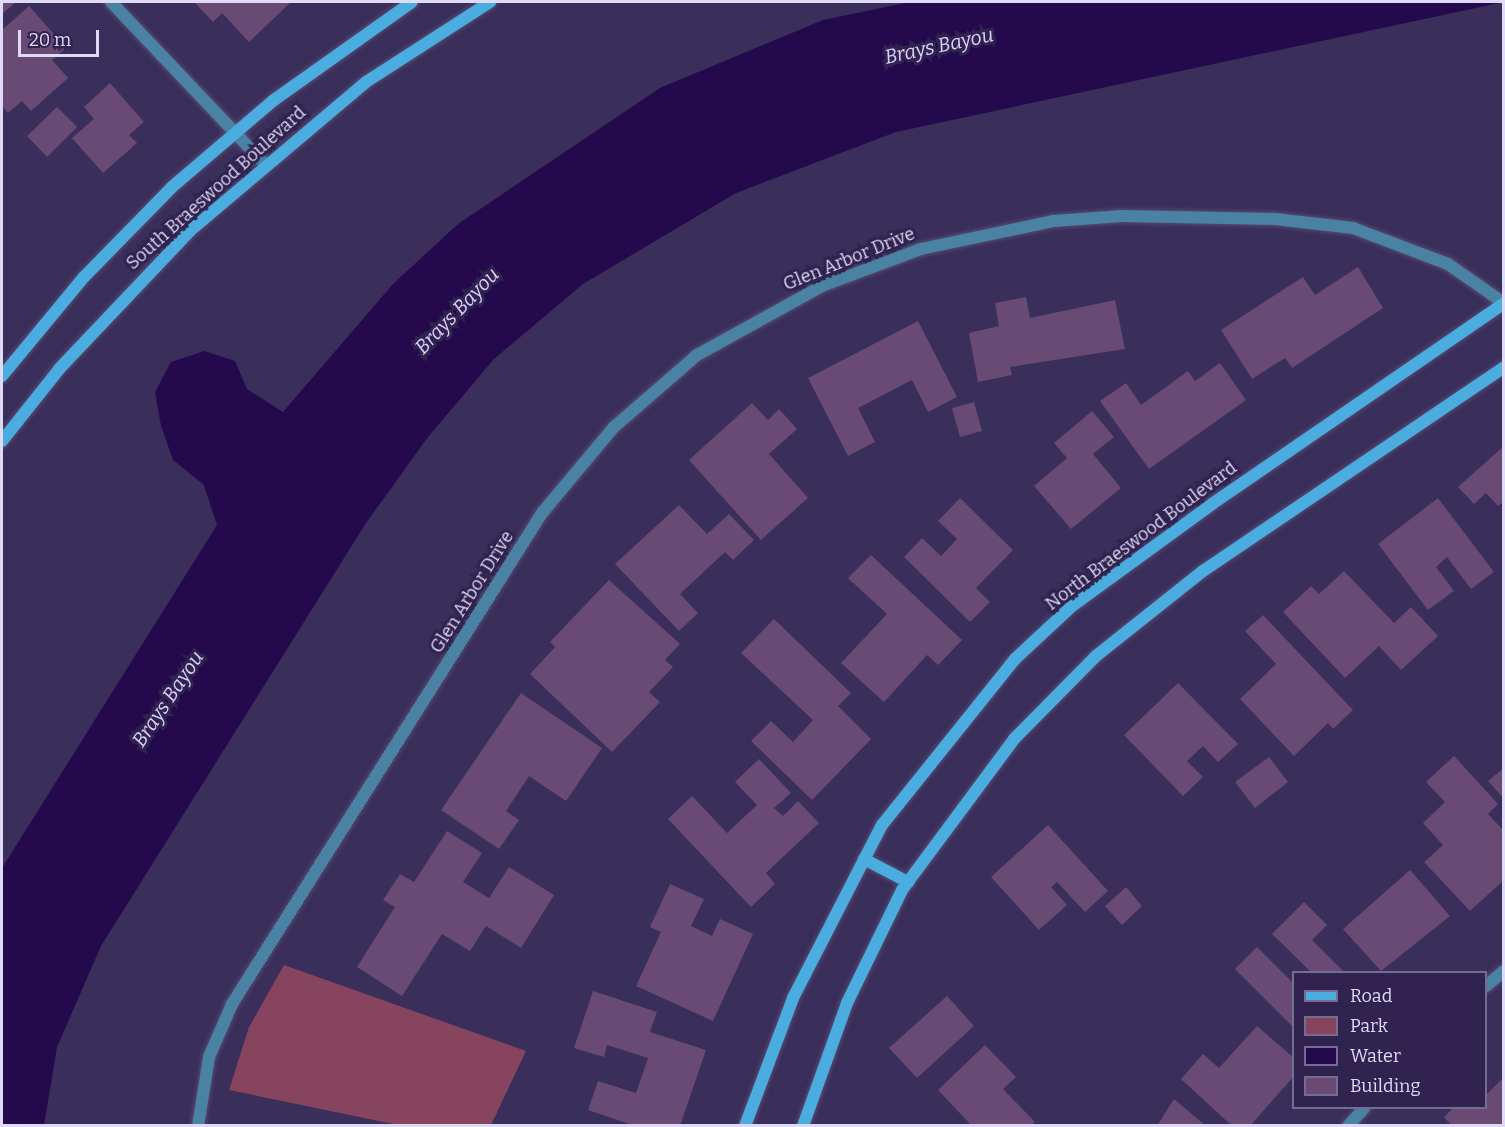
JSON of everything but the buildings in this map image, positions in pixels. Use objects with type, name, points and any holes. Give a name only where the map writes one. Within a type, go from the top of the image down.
[{"type":"main road","name":"South Braeswood Boulevard","points":[[2,376],[120,238],[236,133],[411,2]]},
{"type":"main road","name":"South Braeswood Boulevard","points":[[2,441],[129,292],[265,164],[366,82],[490,2]]},
{"type":"main road","name":"North Braeswood Boulevard","points":[[745,1125],[793,998],[864,859],[939,747],[1015,659],[1071,608],[1503,303]]},
{"type":"main road","points":[[803,1125],[847,1003],[908,882],[1014,739],[1096,656],[1203,571],[1503,367]]},
{"type":"main road","points":[[864,859],[908,882]]},
{"type":"street","points":[[111,2],[265,164]]},
{"type":"street","name":"Glen Arbor Drive","points":[[198,1125],[209,1057],[232,1004],[542,513],[614,427],[697,355],[822,286],[921,249],[1054,221],[1122,216],[1275,219],[1353,228],[1448,264],[1503,303]]},
{"type":"street","points":[[1487,984],[1503,970]]},
{"type":"street","points":[[1348,1125],[1362,1109]]},
{"type":"green space","points":[[284,965],[526,1051],[491,1125],[398,1125],[229,1090],[249,1027]]},
{"type":"water","name":"Brays Bayou","points":[[910,2],[1504,2],[896,132],[736,193],[583,284],[494,359],[428,437],[366,523],[101,946],[57,1047],[44,1125],[2,1125],[2,868],[217,525],[204,485],[173,460],[161,426],[155,392],[171,362],[204,351],[235,361],[247,389],[283,412],[393,284],[458,224],[660,88],[823,20]]}]
